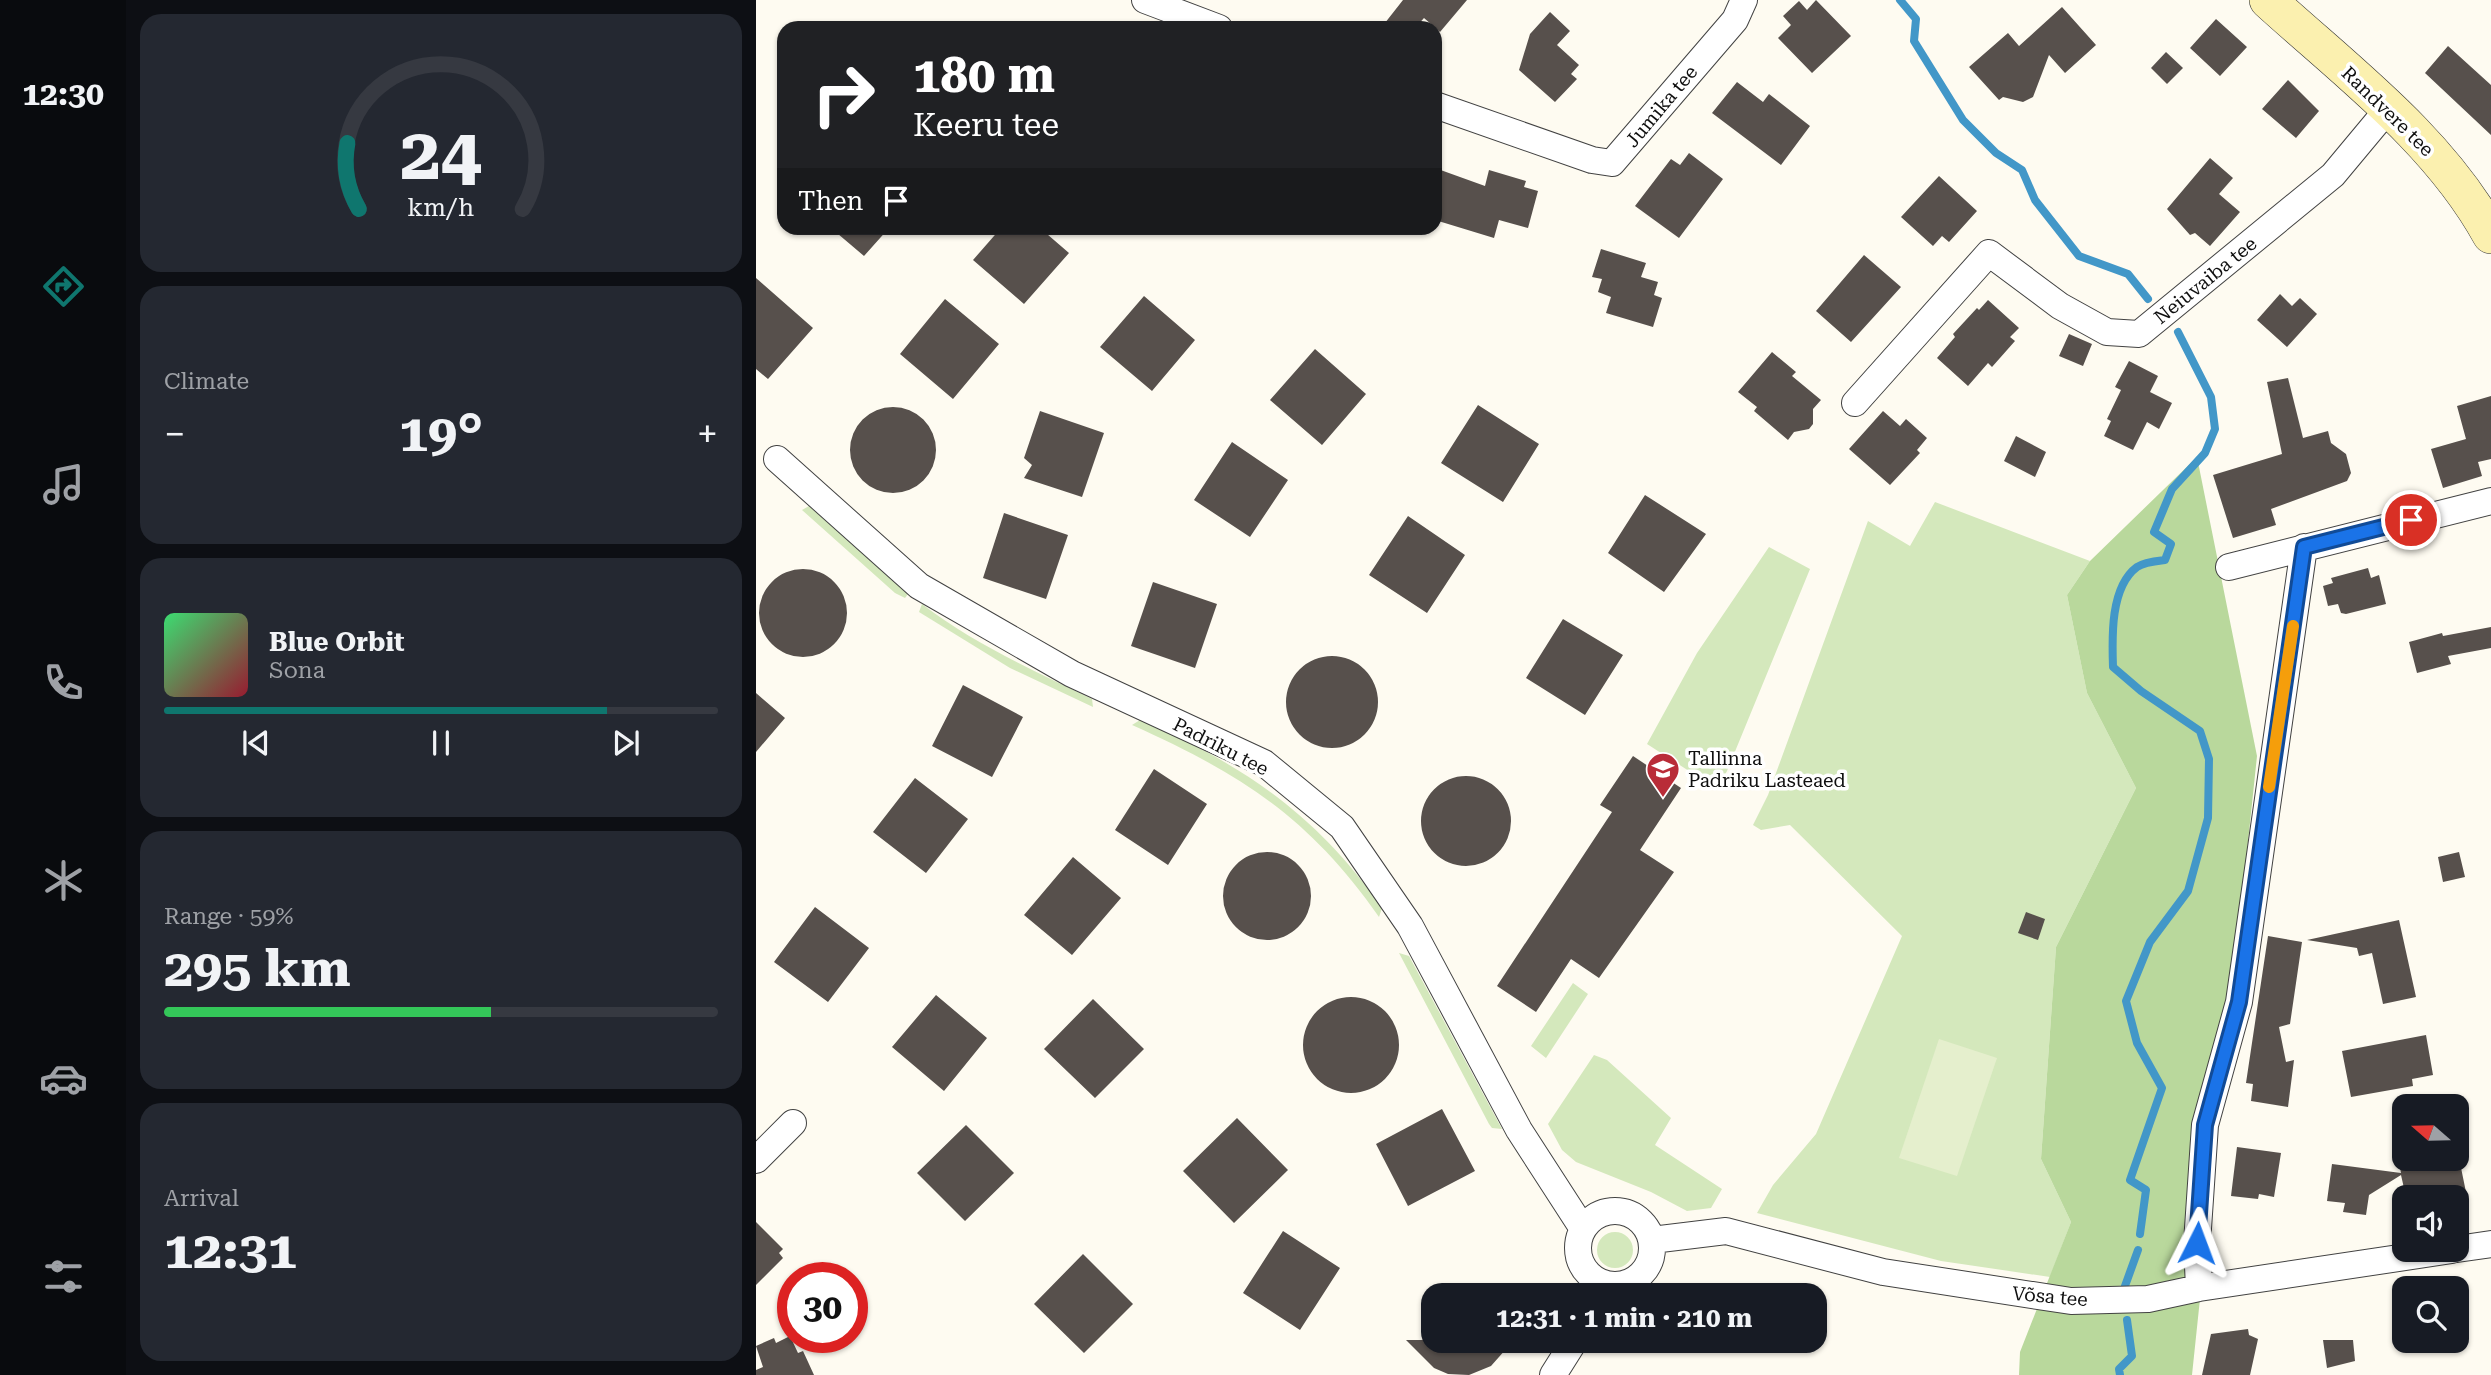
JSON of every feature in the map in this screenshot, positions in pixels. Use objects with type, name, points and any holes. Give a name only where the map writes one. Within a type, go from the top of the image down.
[{"type":"main road","name":"Randvere tee","points":[[2269,0],[2430,149],[2478,212],[2491,235]]},
{"type":"street","points":[[1145,0],[1200,21]]},
{"type":"street","name":"Jumika tee","points":[[1442,107],[1592,160],[1612,163],[1735,20],[1744,0]]},
{"type":"street","name":"Neiuvaiba tee","points":[[1855,403],[1989,253],[2060,306],[2107,332],[2139,334],[2333,175],[2388,109]]},
{"type":"street","name":"Padriku tee","points":[[777,459],[919,586],[1072,674],[1264,763],[1342,827],[1410,926],[1518,1130],[1583,1229]]},
{"type":"street","points":[[2229,567],[2491,500]]},
{"type":"street","points":[[2199,1288],[2197,1243],[2205,1125],[2239,1002],[2304,547]]},
{"type":"street","points":[[756,1160],[793,1123]]},
{"type":"street","points":[[1594,1283],[1582,1266],[1578,1241],[1583,1229],[1599,1214],[1621,1211],[1641,1221],[1652,1240],[1650,1261],[1638,1278],[1626,1283]]},
{"type":"street","name":"Võsa tee","points":[[1652,1240],[1726,1231],[1883,1272],[2071,1301],[2148,1299],[2199,1288],[2392,1259]]},
{"type":"street","name":"Võsa tee","points":[[2469,1247],[2491,1244]]},
{"type":"street","points":[[1553,1375],[1567,1353]]},
{"type":"green space","points":[[2197,457],[2257,756],[2192,1375],[2019,1375],[2020,1352],[2071,1222],[2041,1159],[2056,947],[2136,788],[2087,693],[2067,595],[2090,561]]},
{"type":"green space","points":[[1935,502],[2090,561],[2067,595],[2087,693],[2136,788],[2056,947],[2041,1159],[2071,1222],[2050,1277],[1941,1261],[1757,1213],[1773,1185],[1816,1134],[1902,936],[1790,825],[1761,830],[1753,825],[1768,795],[1868,521],[1910,546]]},
{"type":"green space","points":[[809,506],[908,594],[905,598],[895,593],[802,510]]},
{"type":"green space","points":[[1769,547],[1810,569],[1727,771],[1717,789],[1647,744],[1697,653]]},
{"type":"green space","points":[[922,604],[983,644],[1092,699],[1093,707],[1010,668],[919,612]]},
{"type":"green space","points":[[1140,720],[1213,755],[1276,796],[1331,846],[1357,875],[1382,908],[1379,917],[1353,882],[1299,825],[1240,781],[1132,725]]},
{"type":"green space","points":[[1399,953],[1409,956],[1502,1129],[1492,1128],[1489,1124]]},
{"type":"green space","points":[[1573,983],[1588,994],[1546,1058],[1531,1046]]},
{"type":"green space","points":[[1939,1039],[1997,1058],[1957,1176],[1899,1158]]},
{"type":"green space","points":[[1594,1055],[1607,1060],[1671,1118],[1655,1145],[1722,1189],[1711,1208],[1687,1211],[1651,1192],[1576,1162],[1562,1150],[1548,1124]]},
{"type":"green space","points":[[1615,1232],[1628,1237],[1633,1250],[1628,1263],[1615,1268],[1602,1263],[1597,1250],[1602,1237]]},
{"type":"building","points":[[1403,0],[1467,0],[1442,30],[1442,21],[1427,21],[1424,18],[1421,21],[1386,21]]},
{"type":"building","points":[[1816,0],[1851,36],[1812,73],[1778,38],[1791,25],[1783,16],[1799,1],[1807,10]]},
{"type":"building","points":[[2062,7],[2096,45],[2065,73],[2049,55],[2033,97],[2023,102],[2003,97],[1999,100],[1969,67],[2008,33],[2019,46]]},
{"type":"building","points":[[1550,12],[1570,31],[1557,45],[1579,65],[1571,74],[1577,79],[1555,102],[1519,70],[1530,34]]},
{"type":"building","points":[[2216,19],[2247,47],[2220,76],[2190,48]]},
{"type":"building","points":[[2448,46],[2491,85],[2491,135],[2425,73]]},
{"type":"building","points":[[2166,52],[2183,68],[2167,84],[2151,68]]},
{"type":"building","points":[[2288,80],[2319,111],[2296,138],[2262,109]]},
{"type":"building","points":[[1737,82],[1763,102],[1769,94],[1810,126],[1781,165],[1712,113]]},
{"type":"building","points":[[1689,153],[1723,179],[1679,238],[1635,206],[1671,159],[1680,165]]},
{"type":"building","points":[[2210,158],[2233,178],[2219,194],[2240,212],[2210,246],[2195,233],[2190,235],[2167,209]]},
{"type":"building","points":[[1489,170],[1526,181],[1524,187],[1538,191],[1528,228],[1499,220],[1494,238],[1442,222],[1442,171],[1485,186]]},
{"type":"building","points":[[1939,176],[1977,211],[1949,242],[1942,236],[1933,246],[1901,217]]},
{"type":"building","points":[[839,235],[883,235],[864,256]]},
{"type":"building","points":[[995,235],[1048,235],[1069,253],[1024,304],[973,260]]},
{"type":"building","points":[[1601,249],[1646,263],[1641,277],[1658,282],[1654,295],[1662,298],[1653,327],[1606,313],[1611,297],[1598,292],[1602,279],[1592,277]]},
{"type":"building","points":[[1864,255],[1901,287],[1851,342],[1816,311]]},
{"type":"building","points":[[756,278],[813,328],[768,379],[756,369]]},
{"type":"building","points":[[2280,294],[2292,306],[2300,298],[2317,314],[2287,347],[2257,320]]},
{"type":"building","points":[[1144,296],[1195,340],[1152,391],[1100,347]]},
{"type":"building","points":[[945,299],[999,344],[953,399],[900,354]]},
{"type":"building","points":[[1988,300],[2019,328],[2010,337],[2015,341],[1992,367],[1988,363],[1968,386],[1937,358],[1955,337],[1953,334]]},
{"type":"building","points":[[2069,334],[2092,344],[2083,366],[2059,356]]},
{"type":"building","points":[[1315,349],[1366,394],[1322,445],[1270,400]]},
{"type":"building","points":[[1772,352],[1796,372],[1792,376],[1821,400],[1813,409],[1813,424],[1809,429],[1794,432],[1788,440],[1754,411],[1757,407],[1738,392]]},
{"type":"building","points":[[2129,361],[2158,376],[2150,392],[2172,403],[2159,429],[2147,422],[2133,450],[2104,436],[2111,421],[2107,419],[2121,390],[2115,387]]},
{"type":"building","points":[[2288,378],[2303,438],[2328,431],[2331,443],[2346,454],[2351,473],[2347,481],[2271,509],[2276,525],[2233,538],[2213,475],[2282,454],[2267,382]]},
{"type":"building","points":[[2491,396],[2491,459],[2478,462],[2482,476],[2443,488],[2431,449],[2466,439],[2457,406]]},
{"type":"building","points":[[1478,405],[1539,444],[1503,502],[1441,463]]},
{"type":"building","points":[[893,407],[909,411],[923,420],[932,434],[936,450],[932,466],[923,480],[909,489],[893,493],[877,489],[863,480],[854,466],[850,450],[854,434],[863,420],[877,411]]},
{"type":"building","points":[[1040,411],[1104,433],[1082,497],[1024,478],[1032,465],[1024,458]]},
{"type":"building","points":[[1883,411],[1900,426],[1906,419],[1927,438],[1917,450],[1920,453],[1890,485],[1849,449]]},
{"type":"building","points":[[2016,436],[2046,452],[2035,477],[2004,461]]},
{"type":"building","points":[[1232,442],[1288,480],[1250,537],[1194,500]]},
{"type":"building","points":[[1645,495],[1706,534],[1664,592],[1608,553]]},
{"type":"building","points":[[1004,513],[1068,535],[1046,599],[983,578]]},
{"type":"building","points":[[1408,516],[1465,555],[1427,613],[1369,575]]},
{"type":"building","points":[[2368,568],[2371,578],[2379,575],[2386,604],[2346,614],[2341,613],[2338,604],[2328,606],[2323,586],[2333,583],[2331,578]]},
{"type":"building","points":[[803,569],[820,572],[834,582],[844,596],[847,613],[844,630],[834,644],[820,654],[803,657],[786,654],[772,644],[762,630],[759,613],[762,596],[772,582],[786,572]]},
{"type":"building","points":[[1153,582],[1217,604],[1195,668],[1131,646]]},
{"type":"building","points":[[1563,619],[1623,655],[1585,715],[1526,678]]},
{"type":"building","points":[[2491,627],[2491,648],[2448,656],[2451,664],[2417,673],[2409,642],[2442,633],[2443,636]]},
{"type":"building","points":[[1332,656],[1350,660],[1364,670],[1374,684],[1378,702],[1374,720],[1364,734],[1350,744],[1332,748],[1314,744],[1300,734],[1290,720],[1286,702],[1290,684],[1300,670],[1314,660]]},
{"type":"building","points":[[963,685],[1023,717],[992,777],[932,746]]},
{"type":"building","points":[[756,693],[785,718],[756,752]]},
{"type":"building","points":[[1633,756],[1681,788],[1640,850],[1674,872],[1599,978],[1571,959],[1536,1012],[1497,986],[1612,812],[1600,805]]},
{"type":"building","points":[[1154,769],[1207,804],[1168,865],[1115,830]]},
{"type":"building","points":[[1457,776],[1475,776],[1491,783],[1504,796],[1511,812],[1511,830],[1504,846],[1491,859],[1475,866],[1457,866],[1441,859],[1428,846],[1421,830],[1421,812],[1428,796],[1441,783]]},
{"type":"building","points":[[915,778],[968,819],[926,873],[873,832]]},
{"type":"building","points":[[1258,852],[1276,852],[1292,859],[1304,871],[1311,887],[1311,905],[1304,921],[1292,933],[1276,940],[1258,940],[1242,933],[1230,921],[1223,905],[1223,887],[1230,871],[1242,859]]},
{"type":"building","points":[[2459,852],[2465,877],[2443,882],[2438,857]]},
{"type":"building","points":[[1073,857],[1121,898],[1072,955],[1024,915]]},
{"type":"building","points":[[815,907],[869,948],[828,1002],[774,962]]},
{"type":"building","points":[[2026,912],[2045,919],[2038,940],[2018,933]]},
{"type":"building","points":[[2399,920],[2416,997],[2383,1004],[2372,953],[2359,956],[2357,948],[2307,940]]},
{"type":"building","points":[[2268,936],[2302,942],[2290,1024],[2279,1027],[2286,1062],[2294,1060],[2288,1107],[2251,1101],[2253,1084],[2246,1083]]},
{"type":"building","points":[[936,995],[987,1038],[944,1091],[892,1047]]},
{"type":"building","points":[[1351,997],[1369,1001],[1385,1011],[1395,1027],[1399,1045],[1395,1063],[1385,1079],[1369,1089],[1351,1093],[1333,1089],[1317,1079],[1307,1063],[1303,1045],[1307,1027],[1317,1011],[1333,1001]]},
{"type":"building","points":[[1093,999],[1144,1049],[1095,1098],[1044,1049]]},
{"type":"building","points":[[2426,1035],[2433,1075],[2412,1079],[2413,1086],[2351,1097],[2342,1051]]},
{"type":"building","points":[[1442,1109],[1475,1171],[1408,1206],[1376,1144]]},
{"type":"building","points":[[1237,1118],[1288,1170],[1234,1223],[1183,1171]]},
{"type":"building","points":[[966,1125],[1014,1173],[965,1221],[917,1173]]},
{"type":"building","points":[[2237,1147],[2281,1153],[2274,1197],[2259,1194],[2258,1199],[2231,1196]]},
{"type":"building","points":[[2332,1164],[2401,1173],[2462,1171],[2465,1185],[2403,1185],[2401,1175],[2369,1195],[2366,1215],[2343,1212],[2345,1203],[2327,1201]]},
{"type":"building","points":[[756,1222],[783,1249],[779,1253],[783,1258],[756,1285]]},
{"type":"building","points":[[1283,1231],[1340,1268],[1300,1330],[1243,1293]]},
{"type":"building","points":[[1083,1254],[1133,1304],[1084,1353],[1034,1304]]},
{"type":"building","points":[[2248,1329],[2249,1335],[2258,1339],[2250,1375],[2202,1375],[2211,1334]]},
{"type":"building","points":[[774,1338],[777,1353],[804,1353],[814,1375],[756,1375],[756,1370],[763,1367],[756,1346]]},
{"type":"building","points":[[1406,1340],[1421,1340],[1421,1353],[1502,1353],[1491,1366],[1469,1375],[1448,1374],[1434,1368]]},
{"type":"building","points":[[2323,1340],[2353,1340],[2355,1361],[2327,1368]]},
{"type":"waterway","points":[[1900,0],[1916,19],[1914,41],[1963,120],[1996,153],[2022,170],[2035,200],[2079,256],[2128,274],[2148,299]]},
{"type":"waterway","points":[[2140,1234],[2146,1190],[2130,1180],[2162,1088],[2137,1043],[2126,1001],[2150,942],[2188,891],[2208,818],[2209,759],[2200,731],[2141,691],[2113,667],[2113,628],[2117,600],[2128,576],[2140,565],[2165,560],[2171,544],[2154,532],[2172,489],[2205,453],[2215,429],[2211,397],[2178,332]]},
{"type":"waterway","points":[[2125,1286],[2138,1250]]},
{"type":"waterway","points":[[2120,1375],[2119,1369],[2132,1356],[2127,1320]]},
{"type":"slow traffic","points":[[2269,787],[2293,626]]},
{"type":"place","name":"Tallinna Padriku Lasteaed","points":[[1663,799]]},
{"type":"route","points":[[2197,1243],[2205,1125],[2239,1002],[2304,547],[2411,520]]}]
